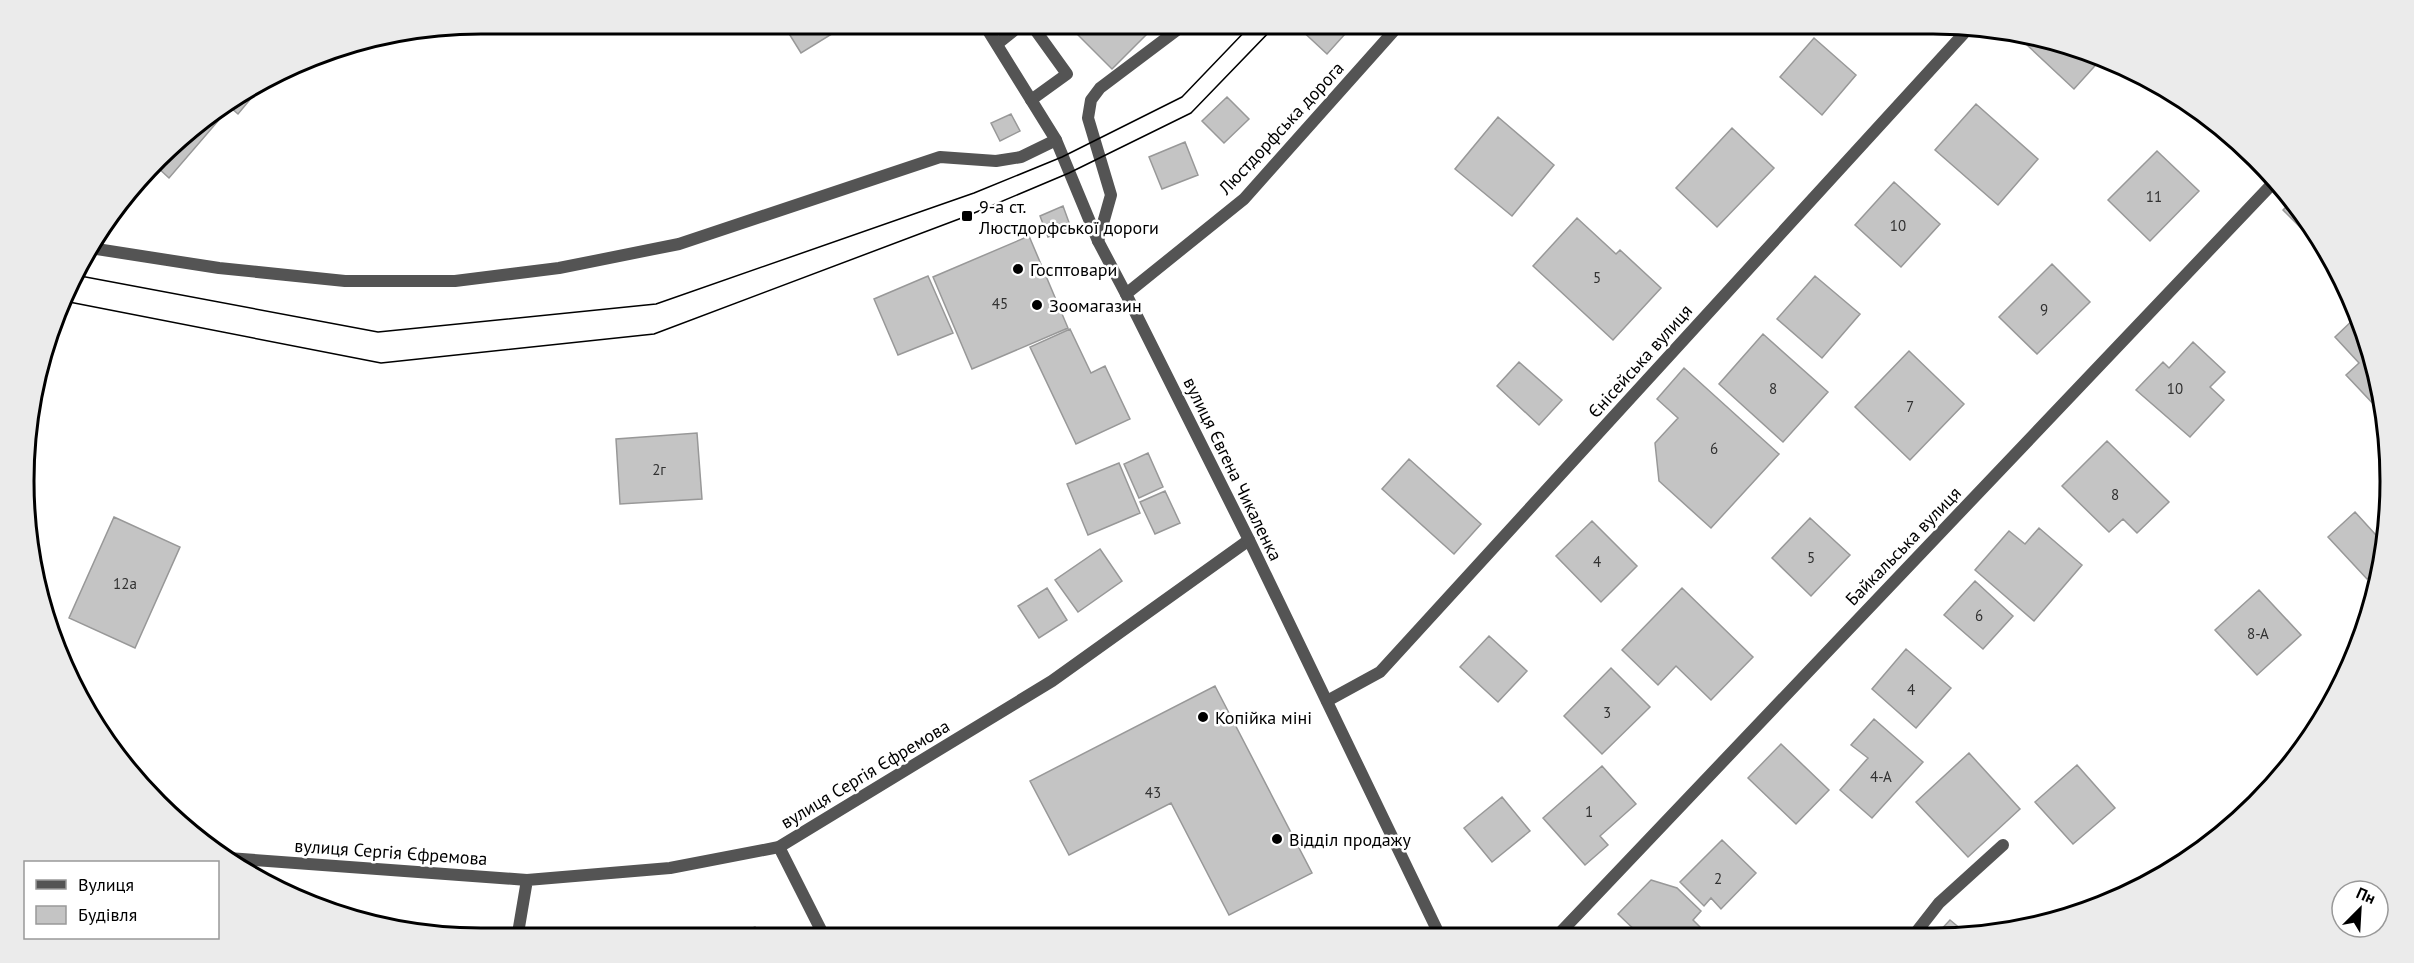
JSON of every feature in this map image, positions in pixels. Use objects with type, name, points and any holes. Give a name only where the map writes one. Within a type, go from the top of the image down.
[{"type":"street","name":"вулиця Євгена Чикаленка","points":[[990,34],[1056,140],[1098,241],[1249,540],[1436,928]]},
{"type":"street","points":[[997,44],[1010,34]]},
{"type":"street","points":[[1031,100],[1067,74],[1038,34]]},
{"type":"street","points":[[1098,241],[1111,195],[1088,118],[1091,100],[1100,88],[1172,34]]},
{"type":"street","name":"Люстдорфська дорога","points":[[1126,294],[1244,199],[1391,34]]},
{"type":"street","name":"Єнісейська вулиця","points":[[1327,701],[1380,672],[1962,35]]},
{"type":"street","points":[[99,249],[219,268],[345,281],[455,281],[559,268],[680,244],[940,157],[996,161],[1021,157],[1056,140]]},
{"type":"street","name":"Байкальська вулиця","points":[[1565,928],[2269,187]]},
{"type":"street","name":"вулиця Сергія Єфремова","points":[[242,859],[527,880],[670,868],[779,847],[1052,681],[1249,540]]},
{"type":"street","points":[[1919,928],[1939,903],[2003,845]]},
{"type":"street","points":[[779,847],[820,928]]},
{"type":"street","points":[[519,928],[527,880]]},
{"type":"building","points":[[789,34],[832,34],[801,53]]},
{"type":"building","points":[[1077,34],[1147,34],[1112,69]]},
{"type":"building","points":[[1306,34],[1345,34],[1327,54]]},
{"type":"building","points":[[1814,38],[1856,75],[1822,115],[1780,77]]},
{"type":"building","points":[[2027,45],[2076,58],[2095,66],[2074,89]]},
{"type":"building","points":[[1227,97],[1249,119],[1224,143],[1202,121]]},
{"type":"building","points":[[251,99],[238,114],[233,110]]},
{"type":"building","points":[[1976,104],[2038,159],[1998,205],[1935,150]]},
{"type":"building","points":[[1011,114],[1020,131],[1000,141],[991,123]]},
{"type":"building","points":[[1498,117],[1554,165],[1512,216],[1455,169]]},
{"type":"building","points":[[219,120],[169,178],[160,170]]},
{"type":"building","points":[[1732,128],[1774,168],[1717,227],[1676,188]]},
{"type":"building","points":[[1185,142],[1198,175],[1162,189],[1149,157]]},
{"type":"building","points":[[2157,151],[2199,191],[2150,241],[2108,200]]},
{"type":"building","points":[[1894,182],[1940,224],[1901,267],[1855,225]]},
{"type":"building","points":[[1063,206],[1071,228],[1048,237],[1040,216]]},
{"type":"building","points":[[2286,207],[2299,226],[2283,210]]},
{"type":"building","points":[[1577,218],[1616,254],[1620,250],[1661,288],[1613,340],[1533,266]]},
{"type":"building","points":[[1029,236],[1068,328],[972,369],[933,277]]},
{"type":"building","points":[[2052,264],[2090,302],[2037,354],[1999,317]]},
{"type":"building","points":[[928,276],[953,333],[898,355],[874,299]]},
{"type":"building","points":[[1815,276],[1860,314],[1822,358],[1777,319]]},
{"type":"building","points":[[2350,323],[2373,403],[2346,375],[2359,363],[2335,337]]},
{"type":"building","points":[[1070,329],[1091,373],[1105,366],[1130,419],[1076,444],[1030,347]]},
{"type":"building","points":[[1763,334],[1828,392],[1783,442],[1719,384]]},
{"type":"building","points":[[2193,342],[2225,372],[2210,387],[2224,400],[2190,437],[2136,390],[2163,362],[2169,368]]},
{"type":"building","points":[[1909,351],[1964,404],[1910,460],[1855,407]]},
{"type":"building","points":[[1519,362],[1562,400],[1539,425],[1497,386]]},
{"type":"building","points":[[1684,368],[1779,454],[1711,528],[1659,481],[1655,443],[1678,418],[1657,399]]},
{"type":"building","points":[[697,433],[702,499],[620,504],[616,439]]},
{"type":"building","points":[[2107,441],[2169,502],[2137,533],[2123,519],[2109,532],[2062,486]]},
{"type":"building","points":[[1148,453],[1163,487],[1139,498],[1124,464]]},
{"type":"building","points":[[1409,459],[1481,524],[1454,554],[1382,489]]},
{"type":"building","points":[[1119,463],[1140,513],[1088,535],[1067,484]]},
{"type":"building","points":[[1165,491],[1180,523],[1155,534],[1140,502]]},
{"type":"building","points":[[2355,512],[2376,536],[2369,577],[2367,579],[2328,537]]},
{"type":"building","points":[[114,517],[180,547],[135,648],[69,618]]},
{"type":"building","points":[[1810,518],[1850,555],[1811,596],[1772,558]]},
{"type":"building","points":[[1592,521],[1637,566],[1601,602],[1556,556]]},
{"type":"building","points":[[2039,528],[2082,565],[2034,621],[1975,570],[2009,531],[2025,544]]},
{"type":"building","points":[[1100,549],[1122,581],[1078,612],[1055,580]]},
{"type":"building","points":[[1975,581],[2013,616],[1983,649],[1944,615]]},
{"type":"building","points":[[1047,588],[1067,620],[1039,638],[1018,606]]},
{"type":"building","points":[[1682,588],[1753,657],[1711,700],[1676,666],[1658,685],[1622,650]]},
{"type":"building","points":[[2259,590],[2301,635],[2257,675],[2215,630]]},
{"type":"building","points":[[1489,636],[1527,671],[1498,702],[1460,667]]},
{"type":"building","points":[[1906,649],[1951,688],[1916,728],[1872,689]]},
{"type":"building","points":[[1611,668],[1650,707],[1602,754],[1564,716]]},
{"type":"building","points":[[1215,686],[1312,873],[1229,915],[1171,803],[1069,855],[1030,781]]},
{"type":"building","points":[[1874,719],[1923,762],[1872,818],[1840,790],[1868,758],[1851,745]]},
{"type":"building","points":[[1781,744],[1829,790],[1796,824],[1748,778]]},
{"type":"building","points":[[1969,753],[2020,809],[1968,857],[1916,802]]},
{"type":"building","points":[[2077,765],[2115,808],[2073,844],[2035,802]]},
{"type":"building","points":[[1602,766],[1636,804],[1600,836],[1608,845],[1585,865],[1543,818]]},
{"type":"building","points":[[1502,797],[1530,831],[1492,862],[1464,828]]},
{"type":"building","points":[[1722,840],[1756,873],[1721,909],[1711,898],[1704,906],[1680,882]]},
{"type":"building","points":[[1651,880],[1677,888],[1701,911],[1693,920],[1701,928],[1633,928],[1618,914]]},
{"type":"building","points":[[1950,920],[1960,928],[1943,928]]},
{"type":"tram line","points":[[85,277],[378,332],[656,304],[974,193],[1062,157],[1182,97],[1242,34]]},
{"type":"tram line","points":[[72,303],[381,363],[654,334],[967,216],[1069,173],[1191,113],[1267,34]]},
{"type":"place","name":"9-а ст. Люстдорфської дороги","points":[[967,216]]},
{"type":"place","name":"Госптовари","points":[[1018,269]]},
{"type":"place","name":"Зоомагазин","points":[[1037,305]]},
{"type":"place","name":"Копійка міні","points":[[1203,717]]},
{"type":"place","name":"Відділ продажу","points":[[1277,839]]}]
